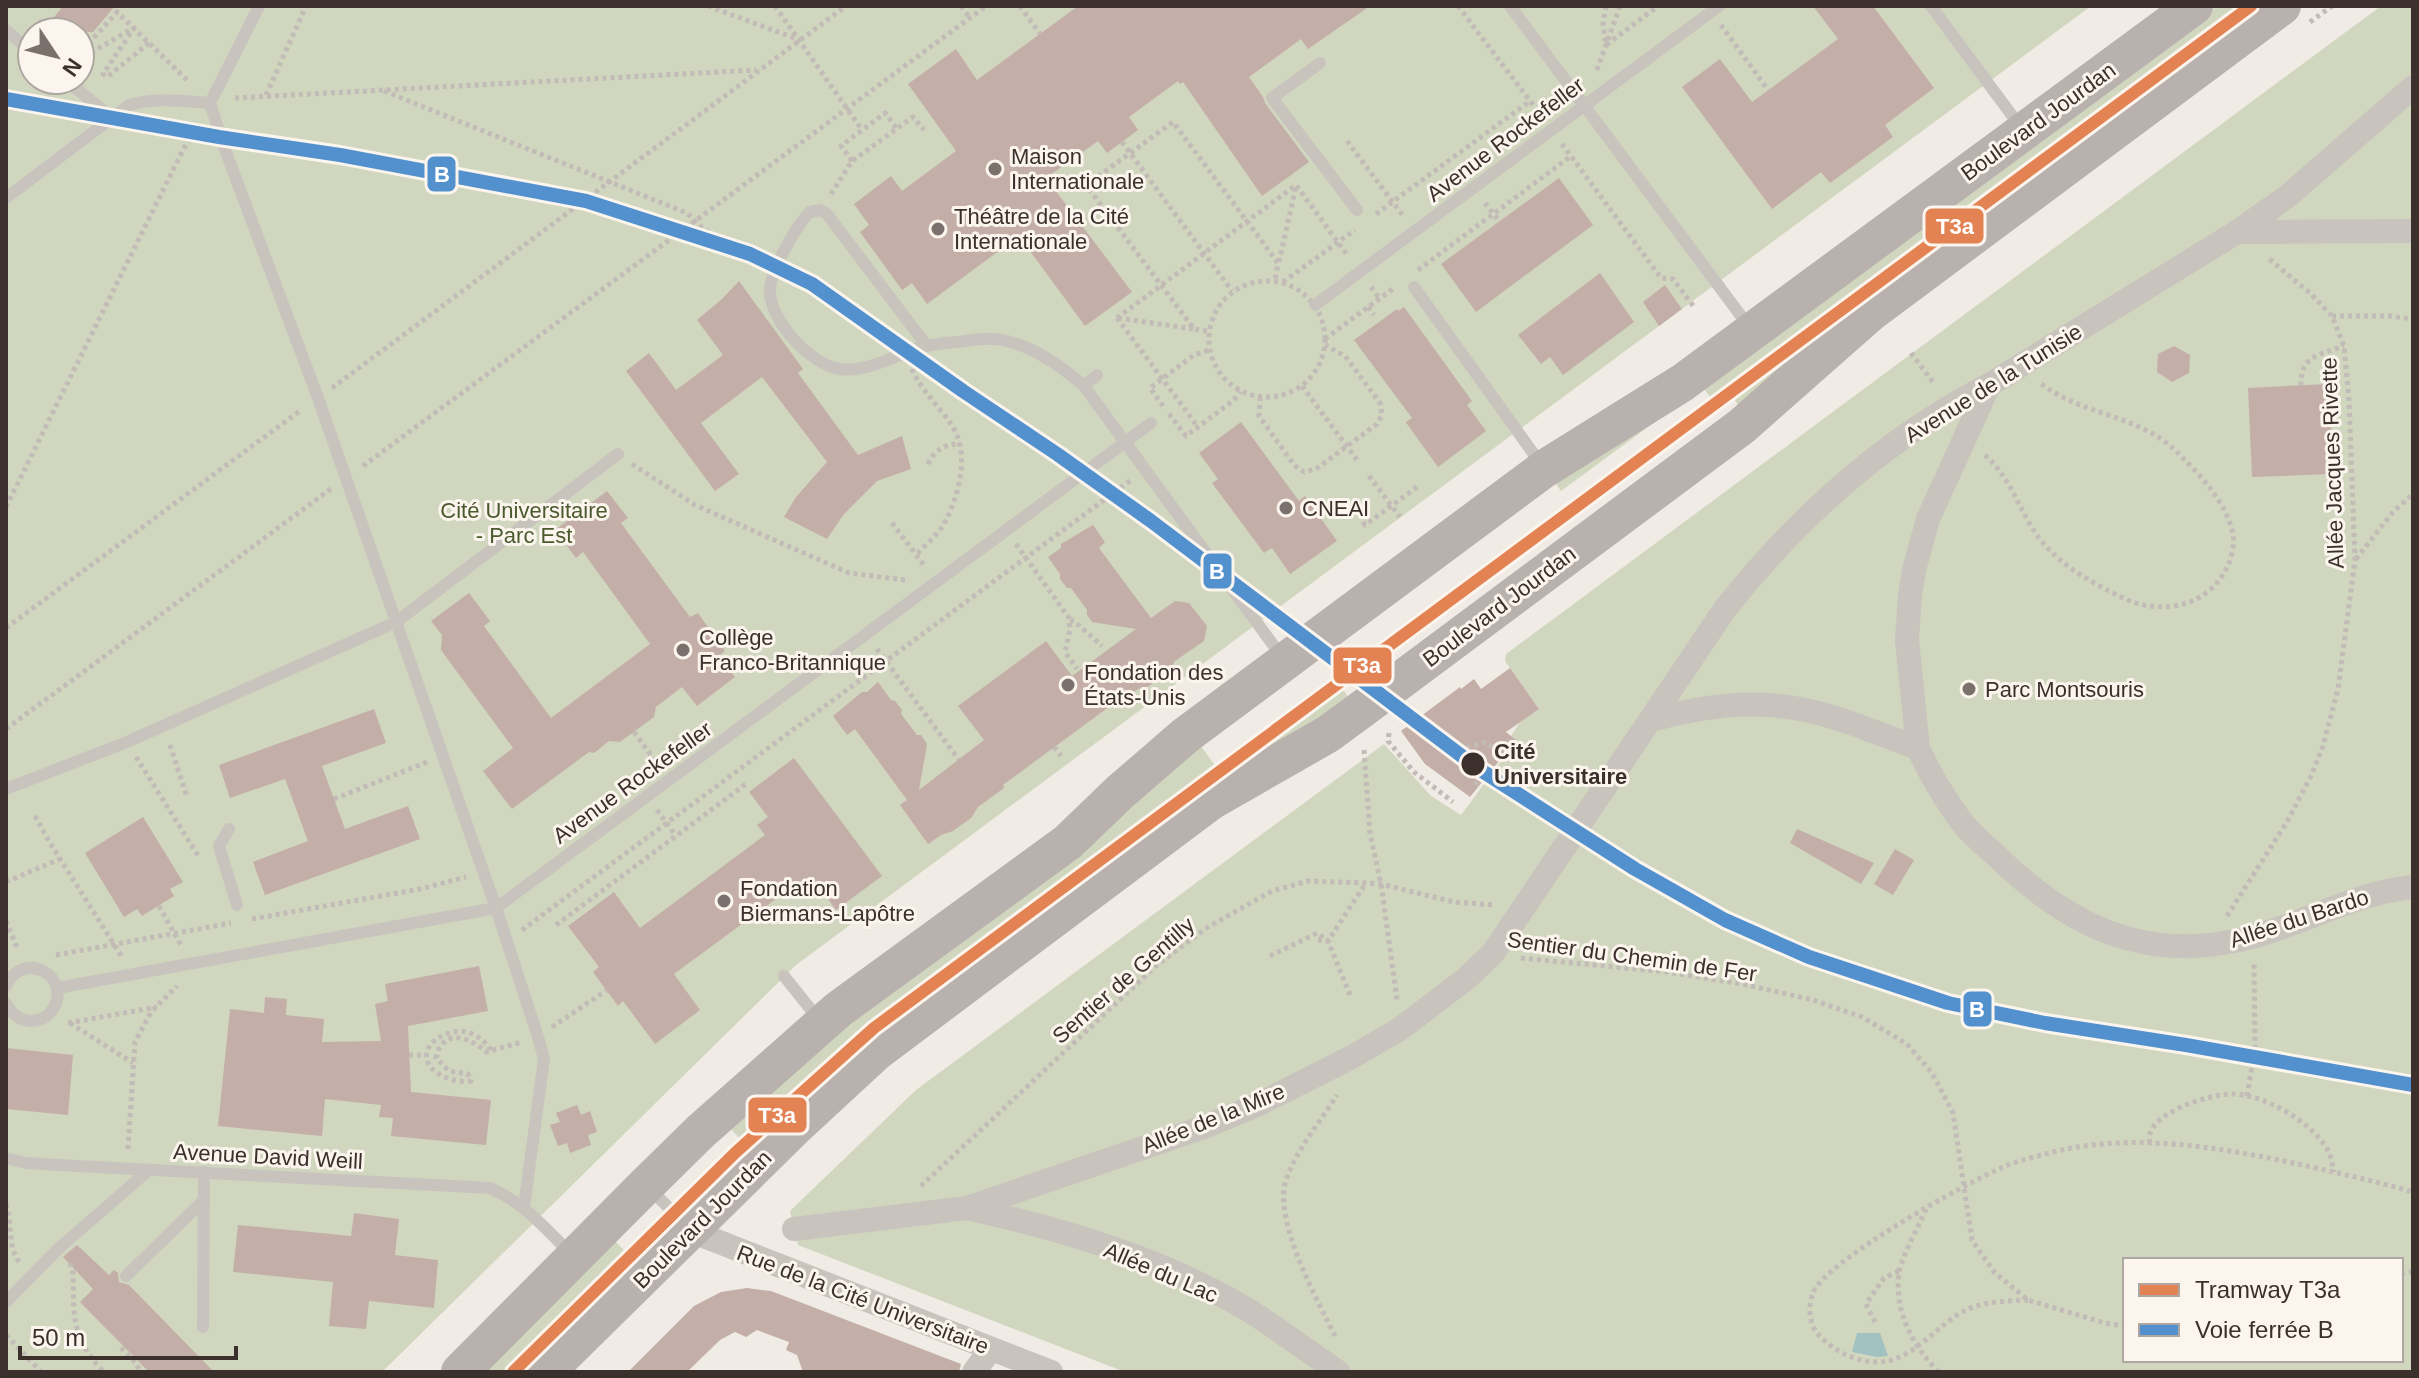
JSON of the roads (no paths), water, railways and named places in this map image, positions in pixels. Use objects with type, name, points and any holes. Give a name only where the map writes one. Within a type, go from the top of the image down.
[{"type":"main road","name":"Boulevard Jourdan","points":[[460,1372],[701,1131],[839,1009],[1068,842],[1186,735],[1544,469],[1682,383],[2194,6]]},
{"type":"main road","name":"Boulevard Jourdan","points":[[546,1372],[797,1125],[876,1052],[1211,801],[1328,734],[1358,712],[1742,426],[1870,313],[2282,6]]},
{"type":"street","name":"Avenue de la Tunisie","points":[[1555,864],[1725,609],[1784,539],[1842,485],[1950,405],[1989,385],[2237,232],[2288,196],[2413,87]]},
{"type":"street","points":[[2237,232],[2413,231]]},
{"type":"street","points":[[1651,720],[1729,705],[1780,706],[1831,716],[1918,748],[1907,640],[1910,595],[1928,519],[1989,385]]},
{"type":"street","name":"Allée du Bardo","points":[[1918,748],[1934,781],[1963,824],[2033,890],[2082,922],[2112,934],[2166,945],[2208,945],[2254,937],[2355,899],[2390,889],[2413,887]]},
{"type":"street","name":"Allée de la Mire","points":[[794,1229],[967,1208],[1204,1127],[1255,1106],[1400,1029],[1457,986],[1493,953],[1555,864]]},
{"type":"street","name":"Allée du Lac","points":[[967,1208],[1027,1222],[1163,1269],[1251,1312],[1338,1372]]},
{"type":"street","name":"Rue de la Cité Universitaire","points":[[691,1231],[1051,1372]]},
{"type":"street","points":[[974,1372],[991,1349]]},
{"type":"lane","points":[[259,6],[210,103],[318,398],[538,1037],[544,1059],[524,1207]]},
{"type":"lane","points":[[1510,6],[1752,331]]},
{"type":"lane","points":[[1931,6],[2024,131]]},
{"type":"lane","name":"Avenue Rockefeller","points":[[1315,305],[1715,9]]},
{"type":"lane","points":[[1320,63],[1272,98],[1357,210]]},
{"type":"lane","points":[[85,96],[112,118]]},
{"type":"lane","points":[[6,198],[129,105],[164,99],[210,103]]},
{"type":"lane","points":[[926,345],[836,226],[820,210],[806,215],[771,284],[772,304],[788,334],[815,359],[837,369],[861,369],[926,345],[994,338],[1049,359],[1084,386],[1285,662]]},
{"type":"lane","points":[[1410,284],[1544,469]]},
{"type":"lane","points":[[1084,386],[1097,375]]},
{"type":"lane","name":"Avenue Rockefeller","points":[[57,988],[496,908],[1151,423]]},
{"type":"lane","points":[[6,789],[127,742],[396,622],[618,454]]},
{"type":"lane","points":[[229,829],[219,846],[237,905]]},
{"type":"lane","points":[[6,986],[13,974],[25,968],[42,969],[54,980],[57,988],[54,1009],[37,1020],[15,1016],[6,1003]]},
{"type":"lane","points":[[784,976],[822,1024]]},
{"type":"lane","name":"Avenue David Weill","points":[[6,1158],[26,1163],[490,1188],[524,1207],[575,1258]]},
{"type":"lane","points":[[6,1302],[58,1249],[149,1170]]},
{"type":"lane","points":[[203,1327],[204,1172]]},
{"type":"lane","name":"Rue de la Cité Universitaire","points":[[646,1185],[691,1231]]},
{"type":"lane","points":[[126,1276],[204,1200]]},
{"type":"water","points":[[1857,1333],[1880,1333],[1888,1356],[1852,1352]]},
{"type":"tram line","name":"T3a","points":[[513,1372],[735,1153],[874,1028],[2251,6]]},
{"type":"rail line","name":"B","points":[[6,99],[340,155],[586,201],[750,254],[812,284],[1057,454],[1151,521],[1479,769],[1635,869],[1725,920],[1809,957],[1948,1003],[2045,1023],[2413,1085]]},
{"type":"place","name":"Maison Internationale","points":[[995,169]]},
{"type":"place","name":"Théâtre de la Cité Internationale","points":[[938,229]]},
{"type":"place","name":"CNEAI","points":[[1286,508]]},
{"type":"place","name":"Collège Franco-Britannique","points":[[683,650]]},
{"type":"place","name":"Fondation des États-Unis","points":[[1068,685]]},
{"type":"place","name":"Parc Montsouris","points":[[1969,689]]},
{"type":"place","name":"Cité Universitaire","points":[[1473,764]]},
{"type":"place","name":"Fondation Biermans-Lapôtre","points":[[724,901]]},
{"type":"park label","name":"Cité Universitaire - Parc Est","points":[[524,522]]}]
